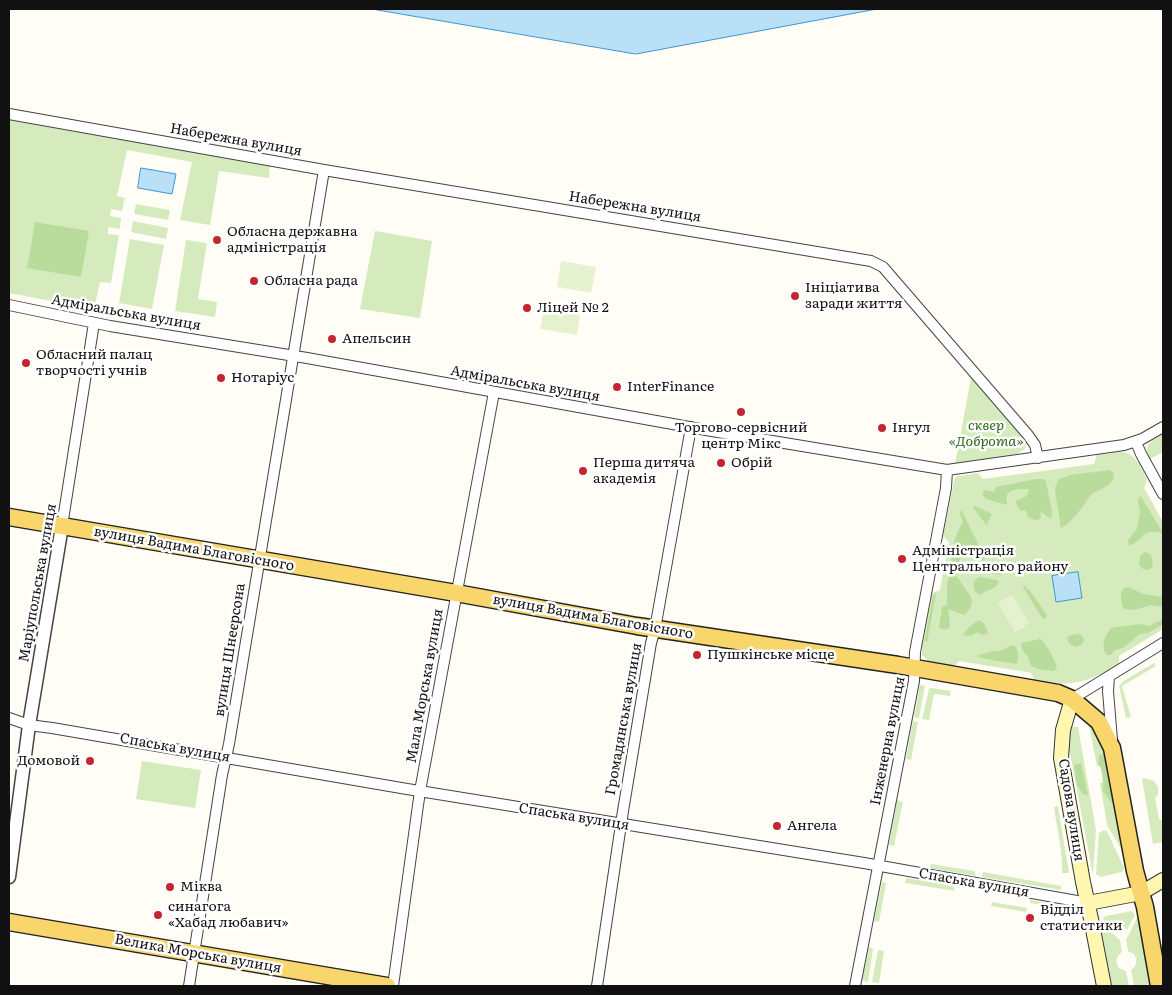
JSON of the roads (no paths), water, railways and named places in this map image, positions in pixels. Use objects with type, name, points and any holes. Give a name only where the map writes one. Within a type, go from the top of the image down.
[{"type":"main road","name":"вулиця Вадима Благовісного","points":[[9,517],[655,629],[1058,693],[1072,699]]},
{"type":"main road","points":[[1072,699],[1099,722],[1112,748],[1159,986]]},
{"type":"main road","name":"Садова вулиця","points":[[1072,699],[1064,725],[1061,758],[1104,986]]},
{"type":"main road","name":"Спаська вулиця","points":[[1088,903],[1141,893],[1163,880]]},
{"type":"main road","name":"Велика Морська вулиця","points":[[9,922],[387,986]]},
{"type":"street","name":"Набережна вулиця","points":[[9,114],[324,170],[871,261],[883,267],[1028,435],[1035,444],[1038,458]]},
{"type":"street","name":"вулиця Шнеєрсона","points":[[189,986],[324,170]]},
{"type":"street","name":"Адміральська вулиця","points":[[9,305],[94,323],[947,470],[1038,458]]},
{"type":"street","name":"Маріупольська вулиця","points":[[9,877],[29,725],[94,323]]},
{"type":"street","name":"Мала Морська вулиця","points":[[393,986],[420,791],[494,392]]},
{"type":"street","points":[[1038,458],[1136,442],[1163,426]]},
{"type":"street","name":"Громадянська вулиця","points":[[597,986],[620,824],[691,427]]},
{"type":"street","points":[[1136,442],[1163,494]]},
{"type":"street","name":"Інженерна вулиця","points":[[855,986],[914,681],[915,652],[946,488],[947,470]]},
{"type":"street","points":[[1072,699],[1163,644]]},
{"type":"street","points":[[1109,677],[1108,691],[1112,748]]},
{"type":"street","name":"Спаська вулиця","points":[[9,718],[29,725],[878,866],[1088,903]]},
{"type":"water","points":[[372,9],[877,9],[636,54]]},
{"type":"water","points":[[141,168],[176,174],[172,194],[138,188]]},
{"type":"water","points":[[1078,572],[1082,598],[1056,602],[1052,576]]},
{"type":"place","name":"Обласна державна адміністрація","points":[[217,240]]},
{"type":"place","name":"Обласна рада","points":[[254,281]]},
{"type":"place","name":"Ініціатива заради життя","points":[[795,296]]},
{"type":"place","name":"Ліцей № 2","points":[[527,308]]},
{"type":"place","name":"Апельсин","points":[[332,339]]},
{"type":"place","name":"Обласний палац творчості учнів","points":[[26,363]]},
{"type":"place","name":"Нотаріус","points":[[221,378]]},
{"type":"place","name":"InterFinance","points":[[617,387]]},
{"type":"place","name":"Торгово-сервісний центр Мікс","points":[[741,412]]},
{"type":"place","name":"Інгул","points":[[882,428]]},
{"type":"place","name":"Обрій","points":[[721,463]]},
{"type":"place","name":"Перша дитяча академія","points":[[583,471]]},
{"type":"place","name":"Адміністрація Центрального району","points":[[902,559]]},
{"type":"place","name":"Пушкінське місце","points":[[697,655]]},
{"type":"place","name":"Домовой","points":[[90,761]]},
{"type":"place","name":"Ангела","points":[[777,826]]},
{"type":"place","name":"Міква","points":[[170,887]]},
{"type":"place","name":"синагога «Хабад любавич»","points":[[158,915]]},
{"type":"place","name":"Відділ статистики","points":[[1030,918]]},
{"type":"park label","name":"сквер «Доброта»","points":[[986,434]]}]
